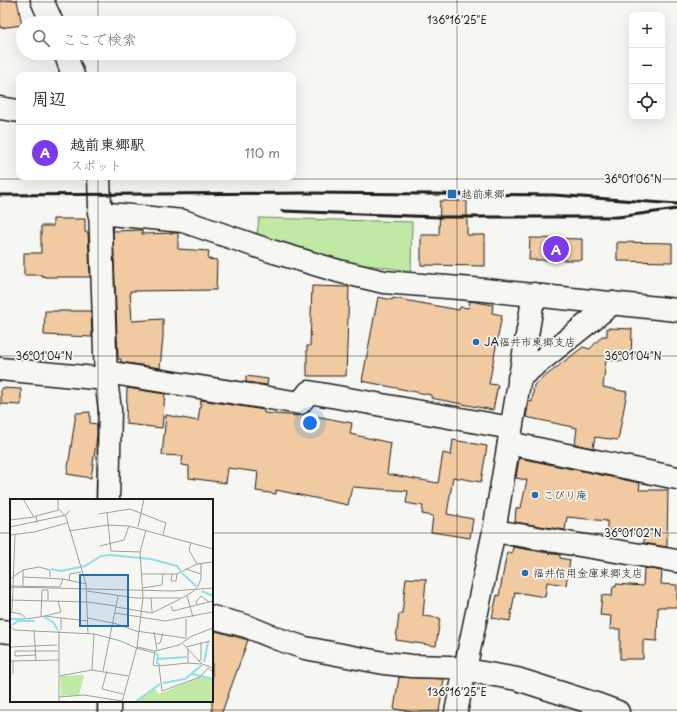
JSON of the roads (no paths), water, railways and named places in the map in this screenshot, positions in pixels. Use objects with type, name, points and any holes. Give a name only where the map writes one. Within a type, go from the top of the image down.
[{"type":"street","points":[[42,0],[49,16]]},
{"type":"street","points":[[67,60],[72,72]]},
{"type":"street","points":[[0,108],[16,111]]},
{"type":"street","points":[[99,180],[106,375],[110,410],[108,499]]},
{"type":"street","points":[[99,213],[183,221],[278,253],[338,271],[384,282],[534,294],[677,310]]},
{"type":"street","points":[[456,712],[494,531],[534,294]]},
{"type":"street","points":[[519,378],[613,303]]},
{"type":"street","points":[[0,369],[106,375],[300,403],[309,392],[510,436],[677,478]]},
{"type":"street","points":[[494,531],[677,561]]},
{"type":"street","points":[[213,617],[246,626],[305,648],[384,662],[412,666],[449,667],[517,679],[618,712]]},
{"type":"street","points":[[0,630],[10,632]]},
{"type":"railway","points":[[0,195],[308,193],[554,195],[677,204]]},
{"type":"railway","points":[[282,211],[438,217],[618,217],[677,209]]},
{"type":"place","name":"越前東郷","points":[[452,194]]},
{"type":"place","name":"越前東郷駅","points":[[556,249]]},
{"type":"place","name":"JA福井市東郷支店","points":[[476,342]]},
{"type":"place","name":"こびり庵","points":[[535,495]]},
{"type":"place","name":"福井信用金庫東郷支店","points":[[525,573]]}]
